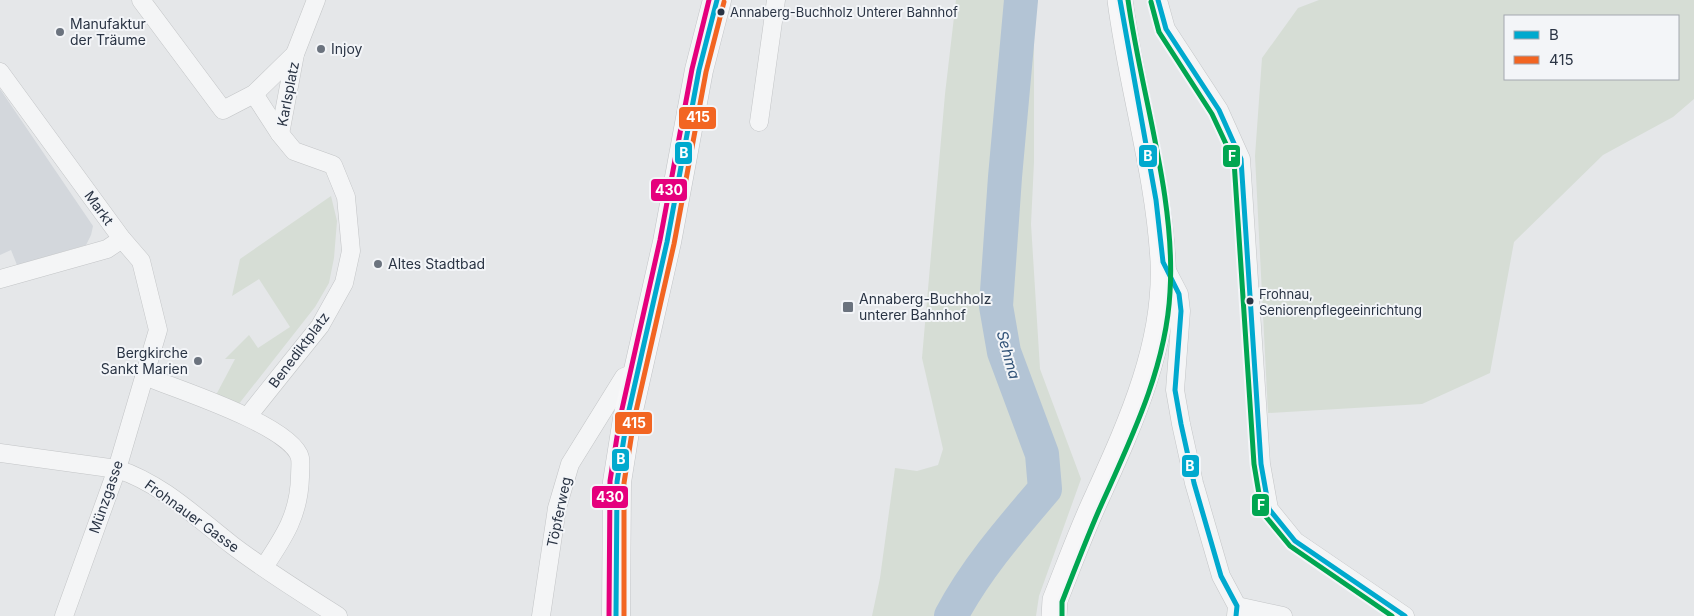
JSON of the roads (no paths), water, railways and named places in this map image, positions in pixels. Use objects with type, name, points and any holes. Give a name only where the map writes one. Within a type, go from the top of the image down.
[{"type":"main road","points":[[616,616],[617,482],[627,419],[667,242],[699,70],[717,0]]},
{"type":"main road","points":[[1054,616],[1055,600],[1097,496],[1121,446],[1142,386],[1157,332],[1163,262],[1154,183],[1120,0]]},
{"type":"street","name":"Karlsplatz","points":[[140,0],[223,110],[254,94],[295,54]]},
{"type":"street","name":"Karlsplatz","points":[[280,134],[295,54],[316,0]]},
{"type":"street","points":[[759,122],[776,0]]},
{"type":"street","points":[[1158,0],[1166,29],[1220,110],[1241,159],[1261,464],[1269,509],[1295,541],[1404,616]]},
{"type":"street","name":"Markt","points":[[0,72],[122,239],[107,249],[0,279]]},
{"type":"street","name":"Karlsplatz","points":[[254,94],[280,134],[294,151],[333,165],[346,196],[347,222]]},
{"type":"street","name":"Benediktplatz","points":[[248,416],[320,326],[344,283],[351,252],[347,222]]},
{"type":"street","name":"Münzgasse","points":[[64,616],[117,469],[158,330],[141,260],[122,239]]},
{"type":"street","points":[[1163,262],[1179,294],[1181,310],[1175,390],[1194,483],[1221,576],[1236,611],[1283,616]]},
{"type":"street","name":"Töpferweg","points":[[540,616],[557,508],[570,464],[624,377],[637,372]]},
{"type":"street","points":[[144,376],[248,416],[294,447],[300,457],[300,486],[295,515],[290,529],[264,567]]},
{"type":"street","name":"Frohnauer Gasse","points":[[0,453],[117,469],[130,473],[157,488],[264,567],[338,616]]},
{"type":"waterway","name":"Sehma","points":[[951,616],[982,566],[1045,489],[1042,454],[1004,352],[996,306],[1005,177],[1021,0]]},
{"type":"place","name":"Annaberg-Buchholz Unterer Bahnhof","points":[[721,12]]},
{"type":"place","name":"Manufaktur der Träume","points":[[60,32]]},
{"type":"place","name":"Injoy","points":[[321,49]]},
{"type":"place","name":"Altes Stadtbad","points":[[378,264]]},
{"type":"place","name":"Frohnau, Seniorenpflegeeinrichtung","points":[[1250,301]]},
{"type":"place","name":"Annaberg-Buchholz unterer Bahnhof","points":[[848,307]]},
{"type":"place","name":"Bergkirche Sankt Marien","points":[[198,361]]}]
